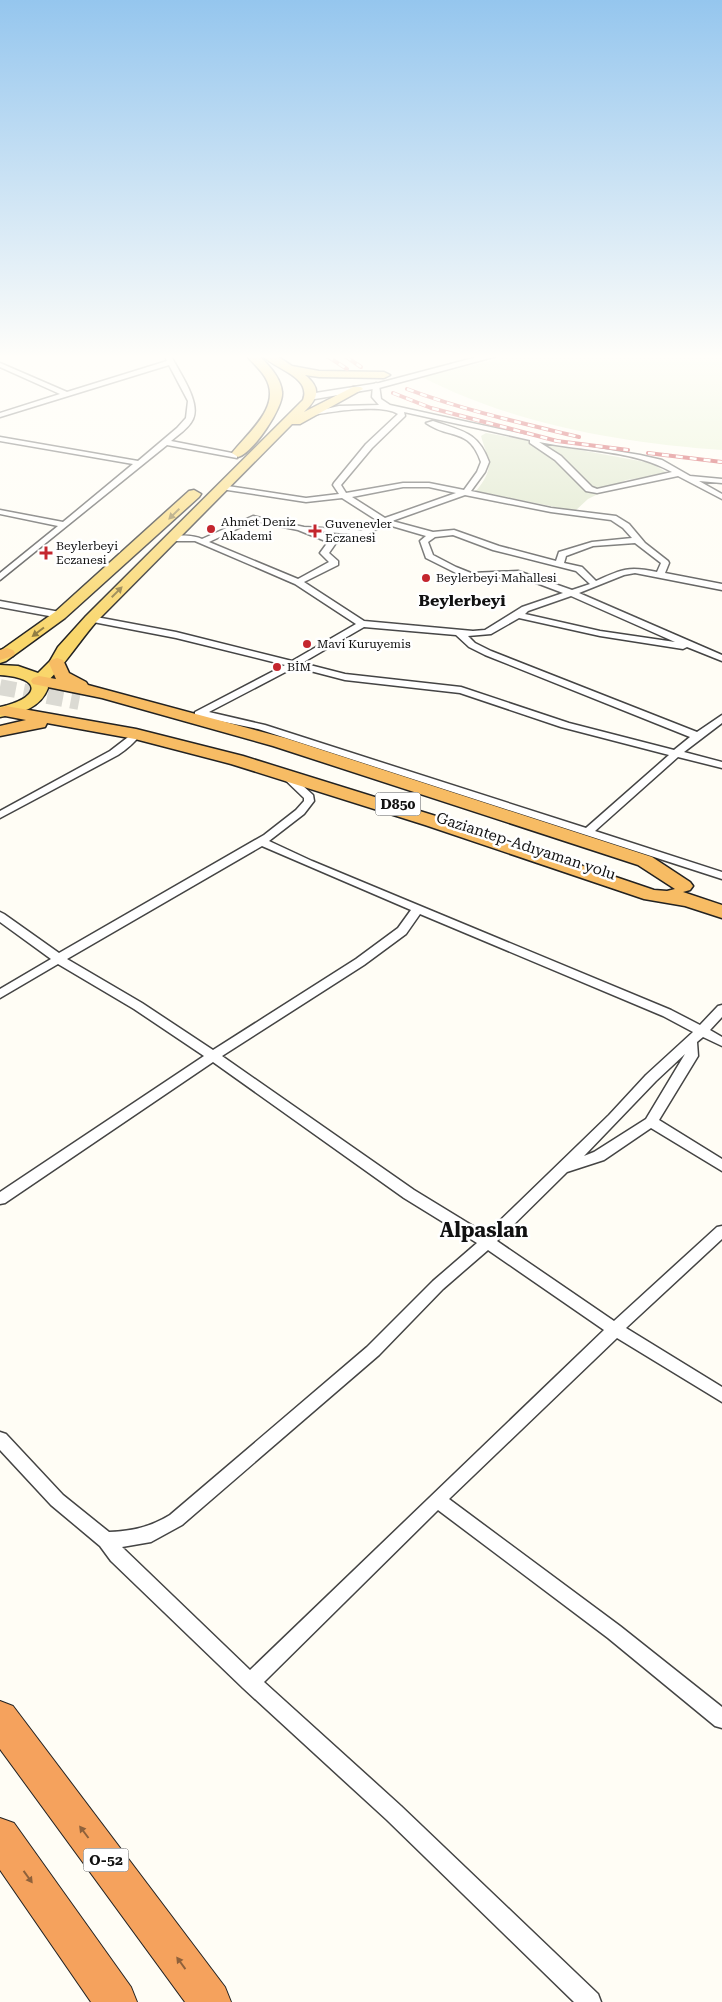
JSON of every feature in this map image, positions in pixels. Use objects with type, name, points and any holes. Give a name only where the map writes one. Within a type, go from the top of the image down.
[{"type":"highway","points":[[61,656],[62,676],[104,693]]},
{"type":"highway","points":[[39,681],[104,693],[167,711]]},
{"type":"highway","points":[[78,694],[196,715],[645,861],[685,893],[651,895],[432,821],[285,774],[136,734],[58,716],[50,712],[48,706],[59,697],[78,694]]},
{"type":"highway","name":"Gaziantep-Adıyaman yolu","points":[[74,706],[272,764],[493,835],[685,893],[722,899]]},
{"type":"highway","points":[[2,714],[136,734]]},
{"type":"highway","points":[[0,731],[24,724],[43,723],[117,731]]},
{"type":"highway","name":"Gaziantep-Adıyaman yolu","points":[[685,893],[722,912]]},
{"type":"highway","name":"O-52","points":[[0,1720],[210,2002]]},
{"type":"highway","points":[[0,1837],[116,2002]]},
{"type":"main road","points":[[39,681],[91,620],[185,524],[234,456],[242,449]]},
{"type":"main road","points":[[7,653],[60,615],[167,520],[255,449]]},
{"type":"main road","points":[[7,653],[21,654],[24,658],[36,660],[61,656]]},
{"type":"main road","points":[[0,670],[24,672],[39,681],[41,690],[35,699],[2,714]]},
{"type":"street","points":[[60,449],[138,463]]},
{"type":"street","points":[[0,577],[155,449]]},
{"type":"street","points":[[201,449],[234,456]]},
{"type":"street","points":[[322,498],[337,485],[366,449]]},
{"type":"street","points":[[199,540],[253,518],[300,528],[333,541],[364,533],[384,521],[466,492],[481,472],[485,462],[481,449]]},
{"type":"street","points":[[546,449],[558,458],[589,489],[594,490],[602,491],[684,475],[722,481]]},
{"type":"street","points":[[598,449],[648,459],[684,475],[722,497]]},
{"type":"street","points":[[218,477],[280,497],[306,500],[418,484],[551,510],[622,521],[629,526],[638,540],[665,563],[660,574]]},
{"type":"street","points":[[337,485],[344,496],[384,521],[433,535],[454,532],[496,548],[579,569],[595,585]]},
{"type":"street","points":[[0,512],[62,524]]},
{"type":"street","points":[[185,524],[199,540]]},
{"type":"street","points":[[300,528],[326,528],[364,533]]},
{"type":"street","points":[[433,535],[424,541],[429,556],[456,572],[478,576],[511,572],[522,575],[612,610],[720,658]]},
{"type":"street","points":[[170,539],[199,540],[298,582],[362,624],[460,634],[488,632],[525,609],[571,594],[621,573],[635,570],[722,587]]},
{"type":"street","points":[[559,564],[562,554],[592,544],[638,540]]},
{"type":"street","points":[[298,582],[335,563],[324,553],[333,541]]},
{"type":"street","points":[[0,604],[60,615]]},
{"type":"street","points":[[518,615],[553,624],[652,643],[693,647]]},
{"type":"street","points":[[91,620],[176,635],[345,677],[461,690],[565,725],[722,766]]},
{"type":"street","points":[[196,715],[292,665],[362,624]]},
{"type":"street","points":[[460,634],[472,644],[488,653],[698,736]]},
{"type":"street","points":[[196,715],[261,727],[722,876]]},
{"type":"street","points":[[588,832],[677,753],[722,718]]},
{"type":"street","points":[[0,815],[114,752],[128,743],[136,734]]},
{"type":"street","points":[[0,994],[60,960],[172,891],[261,841],[302,812],[309,801],[309,797],[285,774]]},
{"type":"street","points":[[261,841],[308,863],[668,1013],[696,1035],[722,1042]]},
{"type":"street","points":[[0,1199],[213,1056],[360,962],[402,931],[418,909]]},
{"type":"street","points":[[0,916],[60,960],[138,1006],[213,1056],[409,1194],[487,1242],[615,1329],[722,1395]]},
{"type":"street","points":[[106,1540],[144,1537],[163,1529],[176,1520],[373,1351],[438,1285],[487,1242],[722,1009]]},
{"type":"street","points":[[559,1170],[600,1156],[650,1122],[691,1056],[696,1035]]},
{"type":"street","points":[[650,1122],[722,1166]]},
{"type":"street","points":[[250,1682],[274,1661],[437,1500],[615,1329],[722,1231]]},
{"type":"street","points":[[0,1440],[57,1500],[106,1540],[117,1555],[188,1620],[250,1682],[394,1813],[590,2002]]},
{"type":"street","points":[[437,1500],[614,1632],[722,1719]]},
{"type":"green space","points":[[485,449],[576,449],[651,463],[669,474],[626,480],[588,499],[575,511],[476,491],[486,476],[489,465]]},
{"type":"tunnel","points":[[0,687],[79,702]]},
{"type":"railway","points":[[623,449],[628,450]]},
{"type":"railway","points":[[648,453],[722,462]]},
{"type":"place","name":"Ahmet Deniz Akademi","points":[[211,529]]},
{"type":"place","name":"Guvenevler Eczanesi","points":[[315,531]]},
{"type":"place","name":"Beylerbeyi Eczanesi","points":[[46,553]]},
{"type":"place","name":"Beylerbeyi Mahallesi","points":[[426,578]]},
{"type":"place","name":"Mavi Kuruyemis","points":[[307,644]]},
{"type":"place","name":"BİM","points":[[277,667]]},
{"type":"district","name":"Beylerbeyi","points":[[462,600]]},
{"type":"district","name":"Alpaslan","points":[[484,1230]]}]
